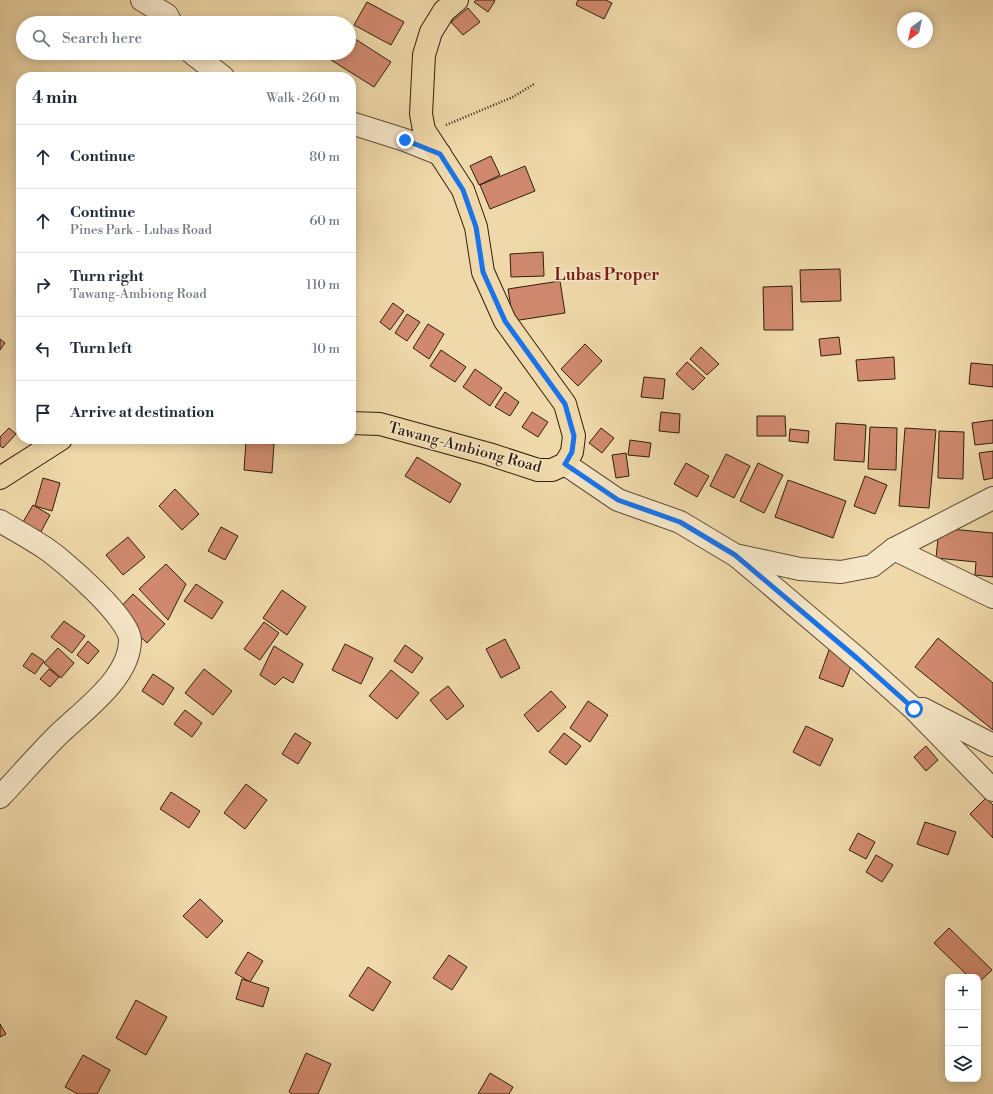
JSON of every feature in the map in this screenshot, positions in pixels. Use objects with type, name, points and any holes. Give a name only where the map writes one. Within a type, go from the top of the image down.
[{"type":"main road","name":"Tawang-Ambiong Road","points":[[356,423],[380,424],[489,454],[538,470],[552,470],[565,464],[572,452],[574,436],[565,404],[505,321],[483,272],[476,227],[463,190],[424,130],[421,114],[424,55],[431,32],[444,11],[457,0]]},
{"type":"main road","points":[[0,478],[53,444]]},
{"type":"street","points":[[142,0],[168,16]]},
{"type":"street","points":[[201,60],[217,72]]},
{"type":"street","points":[[356,125],[405,140],[440,154]]},
{"type":"street","points":[[565,464],[618,500],[680,522],[735,555],[858,659],[914,709],[993,790]]},
{"type":"street","points":[[735,555],[800,569],[841,572],[872,566],[894,549],[993,498]]},
{"type":"street","points":[[0,521],[45,548],[89,584],[124,625],[130,639],[128,651],[122,667],[109,688],[56,737],[0,797]]},
{"type":"street","points":[[894,549],[993,597]]},
{"type":"street","points":[[914,709],[923,709],[993,745]]},
{"type":"path","points":[[424,130],[448,124],[513,98],[534,84]]},
{"type":"building","points":[[476,0],[495,1],[488,12],[474,2]]},
{"type":"building","points":[[578,0],[606,0],[612,3],[604,19],[576,5]]},
{"type":"building","points":[[367,2],[404,22],[391,45],[356,26],[356,21]]},
{"type":"building","points":[[468,8],[480,22],[463,35],[451,22]]},
{"type":"building","points":[[356,40],[391,62],[374,87],[356,76],[356,72],[350,72],[331,60],[356,60]]},
{"type":"building","points":[[491,156],[500,175],[479,185],[470,166]]},
{"type":"building","points":[[525,166],[535,191],[490,209],[480,185]]},
{"type":"building","points":[[543,252],[544,276],[511,277],[510,254]]},
{"type":"building","points":[[840,269],[841,301],[801,302],[800,270]]},
{"type":"building","points":[[560,281],[565,313],[513,321],[508,289]]},
{"type":"building","points":[[792,286],[793,330],[764,330],[763,287]]},
{"type":"building","points":[[393,303],[404,311],[390,330],[380,322]]},
{"type":"building","points":[[407,314],[420,322],[407,341],[395,333]]},
{"type":"building","points":[[428,324],[444,334],[429,359],[413,348]]},
{"type":"building","points":[[839,337],[841,354],[821,356],[819,339]]},
{"type":"building","points":[[0,339],[5,343],[0,350]]},
{"type":"building","points":[[585,344],[602,361],[578,386],[561,369]]},
{"type":"building","points":[[701,347],[719,364],[707,375],[690,359]]},
{"type":"building","points":[[441,350],[466,367],[455,382],[430,366]]},
{"type":"building","points":[[894,357],[895,379],[858,381],[856,360]]},
{"type":"building","points":[[687,362],[705,378],[693,390],[676,374]]},
{"type":"building","points":[[971,363],[993,365],[993,387],[969,384]]},
{"type":"building","points":[[475,369],[502,388],[490,406],[463,387]]},
{"type":"building","points":[[644,377],[665,379],[663,399],[641,397]]},
{"type":"building","points":[[505,392],[519,402],[510,416],[495,407]]},
{"type":"building","points":[[532,412],[548,422],[538,437],[522,427]]},
{"type":"building","points":[[661,412],[680,414],[679,433],[659,431]]},
{"type":"building","points":[[757,416],[785,416],[786,436],[757,436]]},
{"type":"building","points":[[993,420],[993,443],[975,445],[972,423]]},
{"type":"building","points":[[836,423],[866,425],[864,462],[834,460]]},
{"type":"building","points":[[870,427],[897,428],[896,470],[868,469]]},
{"type":"building","points":[[9,428],[16,434],[3,448],[0,446],[0,437]]},
{"type":"building","points":[[601,428],[614,438],[602,453],[589,443]]},
{"type":"building","points":[[905,428],[936,430],[929,508],[899,506]]},
{"type":"building","points":[[790,429],[809,431],[808,443],[789,441]]},
{"type":"building","points":[[939,431],[964,432],[963,479],[938,478]]},
{"type":"building","points":[[630,440],[651,443],[649,457],[628,455]]},
{"type":"building","points":[[246,444],[274,444],[272,473],[244,470]]},
{"type":"building","points":[[993,451],[993,478],[984,480],[979,453]]},
{"type":"building","points":[[626,453],[629,476],[616,478],[612,455]]},
{"type":"building","points":[[726,454],[750,466],[734,498],[710,486]]},
{"type":"building","points":[[417,457],[461,484],[450,503],[405,476]]},
{"type":"building","points":[[686,463],[709,476],[697,497],[674,484]]},
{"type":"building","points":[[758,463],[783,475],[764,513],[740,501]]},
{"type":"building","points":[[865,476],[887,485],[875,514],[854,506]]},
{"type":"building","points":[[43,478],[60,483],[52,511],[35,506]]},
{"type":"building","points":[[788,480],[846,501],[833,538],[775,517]]},
{"type":"building","points":[[175,489],[199,514],[182,530],[159,506]]},
{"type":"building","points":[[33,505],[50,515],[37,539],[19,529]]},
{"type":"building","points":[[221,527],[238,536],[225,560],[208,551]]},
{"type":"building","points":[[939,528],[993,533],[993,577],[975,575],[976,562],[936,558]]},
{"type":"building","points":[[128,537],[145,557],[123,575],[106,555]]},
{"type":"building","points":[[166,564],[186,584],[168,620],[139,589]]},
{"type":"building","points":[[196,584],[223,602],[212,619],[184,601]]},
{"type":"building","points":[[282,590],[306,607],[287,635],[263,618]]},
{"type":"building","points":[[133,594],[165,624],[147,643],[115,613]]},
{"type":"building","points":[[64,621],[85,636],[72,653],[51,637]]},
{"type":"building","points":[[264,622],[279,633],[260,660],[244,649]]},
{"type":"building","points":[[938,638],[993,683],[993,730],[915,667]]},
{"type":"building","points":[[505,639],[520,668],[501,678],[486,649]]},
{"type":"building","points":[[88,641],[99,651],[88,664],[77,655]]},
{"type":"building","points":[[345,644],[373,658],[361,684],[332,670]]},
{"type":"building","points":[[405,645],[423,658],[412,673],[394,661]]},
{"type":"building","points":[[274,646],[303,664],[293,683],[283,677],[275,685],[260,675]]},
{"type":"building","points":[[58,648],[74,663],[61,678],[44,663]]},
{"type":"building","points":[[829,650],[854,659],[843,687],[819,678]]},
{"type":"building","points":[[32,653],[44,661],[35,674],[23,666]]},
{"type":"building","points":[[49,669],[59,677],[50,687],[40,679]]},
{"type":"building","points":[[204,669],[232,691],[213,715],[185,693]]},
{"type":"building","points":[[391,670],[419,693],[397,719],[369,696]]},
{"type":"building","points":[[153,674],[174,688],[163,705],[142,691]]},
{"type":"building","points":[[448,686],[464,706],[447,720],[430,700]]},
{"type":"building","points":[[551,691],[566,707],[538,732],[524,715]]},
{"type":"building","points":[[588,701],[608,715],[590,742],[570,728]]},
{"type":"building","points":[[185,710],[202,723],[192,737],[174,724]]},
{"type":"building","points":[[806,726],[833,739],[820,766],[793,752]]},
{"type":"building","points":[[295,733],[311,743],[298,764],[282,754]]},
{"type":"building","points":[[564,733],[581,746],[566,765],[549,752]]},
{"type":"building","points":[[926,746],[938,760],[926,771],[914,757]]},
{"type":"building","points":[[246,784],[267,800],[245,829],[224,813]]},
{"type":"building","points":[[171,792],[200,811],[189,828],[160,809]]},
{"type":"building","points":[[986,798],[993,805],[993,838],[970,814]]},
{"type":"building","points":[[925,822],[956,832],[948,855],[917,844]]},
{"type":"building","points":[[858,833],[875,842],[866,859],[849,850]]},
{"type":"building","points":[[876,855],[893,865],[882,882],[866,872]]},
{"type":"building","points":[[200,899],[223,921],[207,938],[183,916]]},
{"type":"building","points":[[949,928],[992,970],[981,980],[981,974],[966,974],[934,943]]},
{"type":"building","points":[[248,952],[263,961],[250,982],[235,973]]},
{"type":"building","points":[[449,955],[467,967],[452,990],[433,978]]},
{"type":"building","points":[[368,967],[391,982],[373,1011],[349,996]]},
{"type":"building","points":[[242,979],[269,988],[263,1007],[236,999]]},
{"type":"building","points":[[136,1000],[167,1017],[146,1055],[116,1038]]},
{"type":"building","points":[[0,1024],[6,1034],[0,1037]]},
{"type":"building","points":[[306,1053],[331,1064],[318,1094],[292,1094],[289,1092]]},
{"type":"building","points":[[83,1055],[110,1070],[97,1094],[78,1094],[65,1087]]},
{"type":"building","points":[[490,1073],[513,1087],[509,1094],[478,1094]]},
{"type":"district","name":"Lubas Proper","points":[[607,274]]},
{"type":"route","points":[[405,140],[440,154],[463,190],[476,227],[483,272],[505,321],[550,381],[565,404],[574,436],[572,452],[565,464],[618,500],[680,522],[735,555],[858,659],[914,709]]}]
